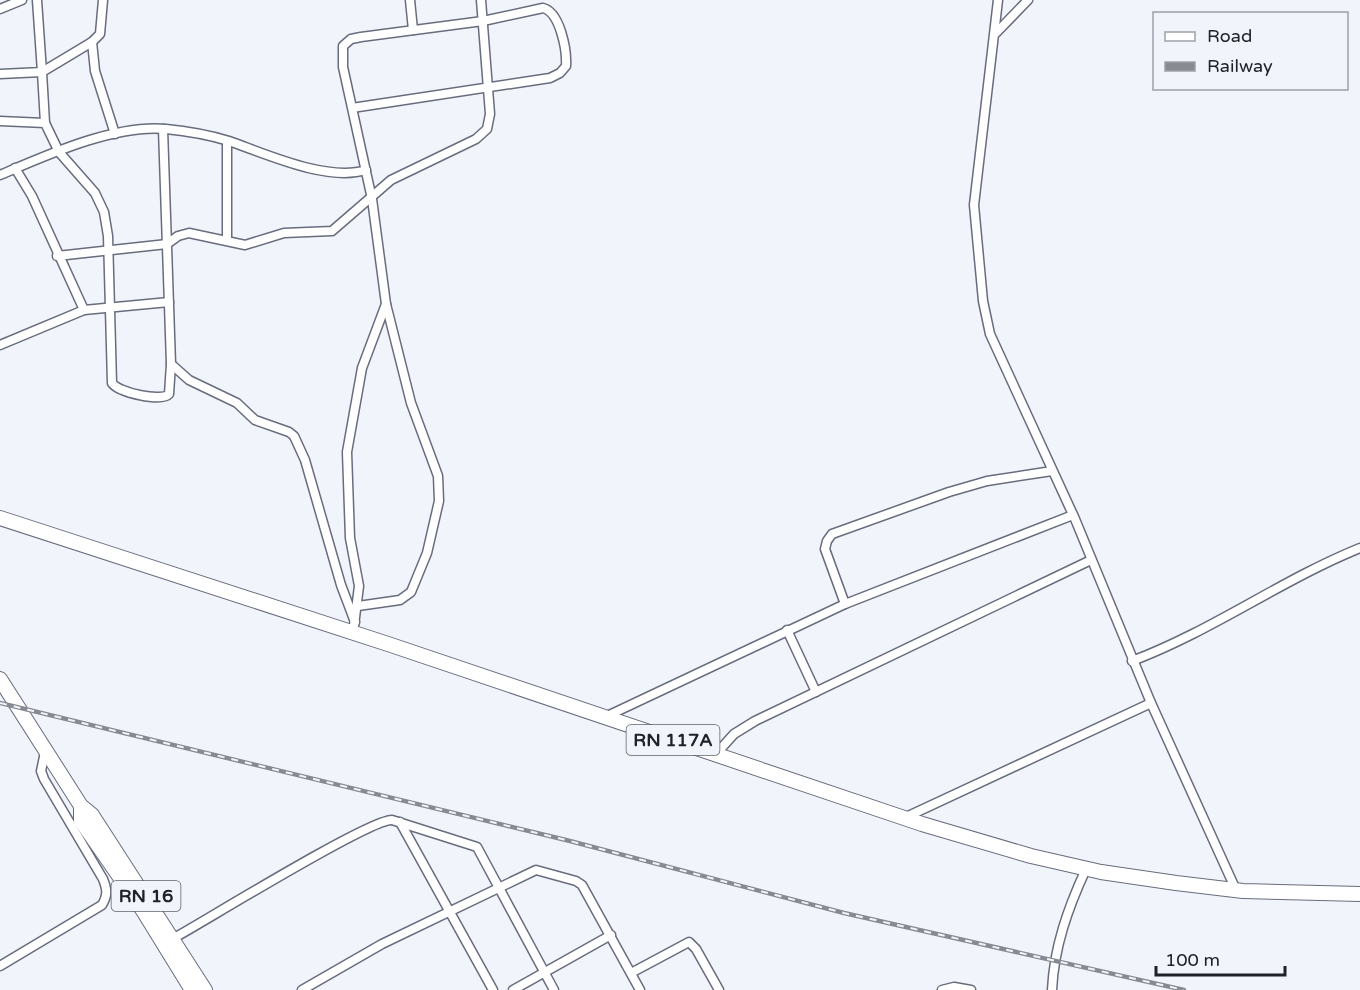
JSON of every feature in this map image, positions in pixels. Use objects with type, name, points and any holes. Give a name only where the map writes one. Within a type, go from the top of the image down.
[{"type":"main road","name":"RN 117A","points":[[0,518],[354,628],[604,717],[904,818],[1032,856],[1086,869],[1236,890],[1360,894]]},
{"type":"main road","name":"RN 16","points":[[0,680],[81,806],[92,815],[174,938],[205,990]]},
{"type":"main road","name":"RN 16","points":[[81,806],[81,821],[144,912],[192,990]]},
{"type":"street","points":[[0,9],[22,0]]},
{"type":"street","points":[[37,0],[45,123],[59,152],[90,185],[101,204],[109,251],[111,381],[116,389],[166,397],[170,389],[171,364],[163,129]]},
{"type":"street","points":[[0,74],[42,72],[92,42],[102,28],[103,0]]},
{"type":"street","points":[[410,0],[413,30]]},
{"type":"street","points":[[57,256],[167,244],[178,236],[189,233],[227,239],[245,245],[284,233],[332,231],[395,177],[485,132],[489,124],[488,87],[481,0]]},
{"type":"street","points":[[998,0],[996,33],[974,205],[983,301],[995,348],[1072,514],[1150,703],[1236,890]]},
{"type":"street","points":[[996,33],[1028,0]]},
{"type":"street","points":[[352,108],[556,76],[564,70],[566,56],[556,22],[546,8],[483,21],[351,39],[345,43],[343,67],[352,108],[366,170],[372,199],[386,304],[411,403],[438,476],[439,501],[427,553],[411,592],[400,600],[358,606]]},
{"type":"street","points":[[92,42],[95,71],[114,135]]},
{"type":"street","points":[[0,121],[45,123]]},
{"type":"street","points":[[0,175],[59,152],[114,135],[163,129],[227,141],[266,155],[339,174],[366,170]]},
{"type":"street","points":[[227,141],[227,239]]},
{"type":"street","points":[[15,168],[36,205],[57,256],[84,310]]},
{"type":"street","points":[[0,345],[84,310],[169,302]]},
{"type":"street","points":[[354,628],[358,606],[358,586],[350,525],[347,452],[362,368],[386,304]]},
{"type":"street","points":[[171,364],[189,380],[234,402],[255,420],[289,432],[294,436],[305,460],[354,628]]},
{"type":"street","points":[[845,604],[825,549],[826,541],[832,534],[950,492],[999,479],[1052,471]]},
{"type":"street","points":[[604,717],[845,604],[1072,514]]},
{"type":"street","points":[[1132,660],[1177,643],[1286,583],[1360,548]]},
{"type":"street","points":[[715,754],[740,730],[1091,560]]},
{"type":"street","points":[[787,630],[816,692]]},
{"type":"street","points":[[904,818],[1150,703]]},
{"type":"street","points":[[0,966],[102,905],[106,899],[107,889],[103,879],[44,779],[41,771],[45,752]]},
{"type":"street","points":[[174,938],[383,821],[399,822],[475,846],[554,990]]},
{"type":"street","points":[[399,822],[493,990]]},
{"type":"street","points":[[1052,990],[1053,962],[1067,913],[1086,869]]},
{"type":"street","points":[[302,990],[382,944],[536,870],[576,881],[589,895],[640,990]]},
{"type":"street","points":[[513,990],[611,935]]},
{"type":"street","points":[[631,973],[689,942],[696,949],[719,990]]},
{"type":"street","points":[[942,990],[954,987],[971,990]]},
{"type":"railway","points":[[0,703],[570,841],[844,913],[1184,990]]}]
